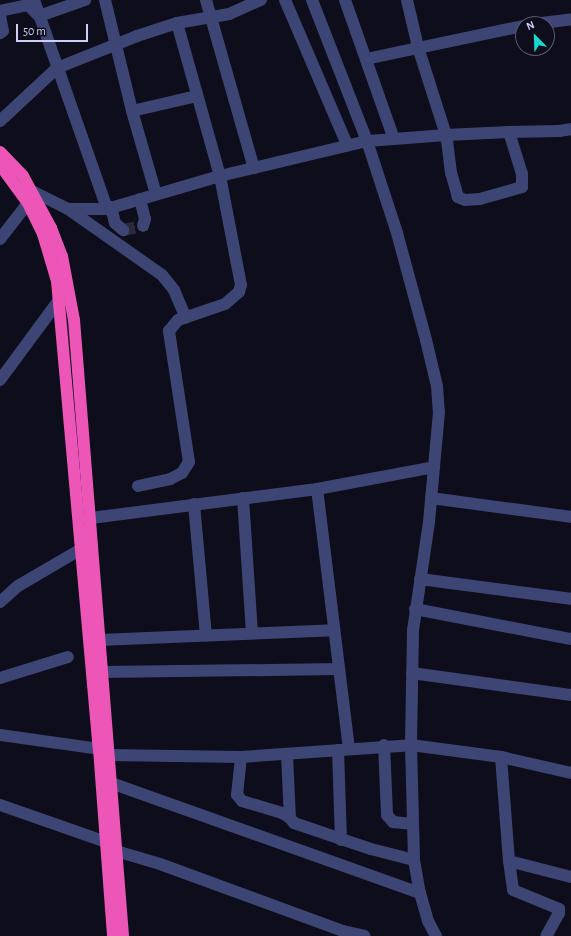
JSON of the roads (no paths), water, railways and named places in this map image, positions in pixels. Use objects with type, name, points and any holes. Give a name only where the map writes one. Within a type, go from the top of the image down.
[{"type":"highway","points":[[0,152],[23,176],[54,235],[70,293],[100,640],[106,842],[113,936]]},
{"type":"highway","points":[[0,165],[28,203],[52,258],[59,300],[81,549],[104,752],[111,783],[123,936]]},
{"type":"street","points":[[34,0],[57,68],[109,208],[115,223],[123,230]]},
{"type":"street","points":[[39,16],[85,0]]},
{"type":"street","points":[[105,0],[132,111],[156,194]]},
{"type":"street","points":[[206,0],[254,168]]},
{"type":"street","points":[[0,121],[57,68],[178,23],[238,11],[261,0]]},
{"type":"street","points":[[285,0],[347,145]]},
{"type":"street","points":[[312,0],[367,141],[397,233],[437,386],[439,412],[431,498],[415,609],[411,745],[414,860],[420,893],[428,921],[436,936]]},
{"type":"street","points":[[345,0],[394,139]]},
{"type":"street","points":[[407,0],[418,47],[446,135],[451,173],[458,196],[465,200],[480,199],[522,187],[522,174],[509,132]]},
{"type":"street","points":[[0,11],[28,5],[39,16]]},
{"type":"street","points":[[0,16],[3,31],[0,33]]},
{"type":"street","points":[[555,21],[571,19]]},
{"type":"street","points":[[138,486],[170,480],[187,468],[189,462],[168,337],[172,325],[186,318],[225,304],[239,292],[241,285],[220,176],[178,23]]},
{"type":"street","points":[[366,59],[515,28]]},
{"type":"street","points":[[132,111],[197,96]]},
{"type":"street","points":[[68,209],[109,208],[220,176],[367,141],[446,135],[571,129]]},
{"type":"street","points":[[32,191],[68,209],[162,275],[174,290],[186,318]]},
{"type":"street","points":[[140,199],[145,219],[143,226]]},
{"type":"street","points":[[0,239],[28,203]]},
{"type":"street","points":[[0,380],[59,300]]},
{"type":"street","points":[[90,518],[317,489],[434,467]]},
{"type":"street","points":[[317,489],[339,668],[343,749],[341,840]]},
{"type":"street","points":[[243,498],[252,632]]},
{"type":"street","points":[[431,498],[571,518]]},
{"type":"street","points":[[194,504],[206,635]]},
{"type":"street","points":[[0,602],[18,586],[81,549]]},
{"type":"street","points":[[420,579],[571,599]]},
{"type":"street","points":[[415,609],[571,639]]},
{"type":"street","points":[[100,640],[252,632],[334,630]]},
{"type":"street","points":[[0,678],[68,657]]},
{"type":"street","points":[[102,672],[339,668]]},
{"type":"street","points":[[412,673],[571,695]]},
{"type":"street","points":[[0,735],[104,752],[241,757],[288,755],[343,749],[411,745],[501,757],[571,773]]},
{"type":"street","points":[[384,746],[387,815],[393,822],[413,824]]},
{"type":"street","points":[[288,755],[290,818]]},
{"type":"street","points":[[241,757],[237,795],[242,801],[282,813],[298,825],[341,840],[414,860]]},
{"type":"street","points":[[501,757],[509,861],[513,890],[519,894],[559,908],[559,913],[546,936]]},
{"type":"street","points":[[111,783],[420,893]]},
{"type":"street","points":[[0,805],[106,842]]},
{"type":"street","points":[[116,851],[160,864],[343,931],[364,936]]},
{"type":"street","points":[[509,861],[571,877]]},
{"type":"tunnel","points":[[123,230],[143,226]]}]
